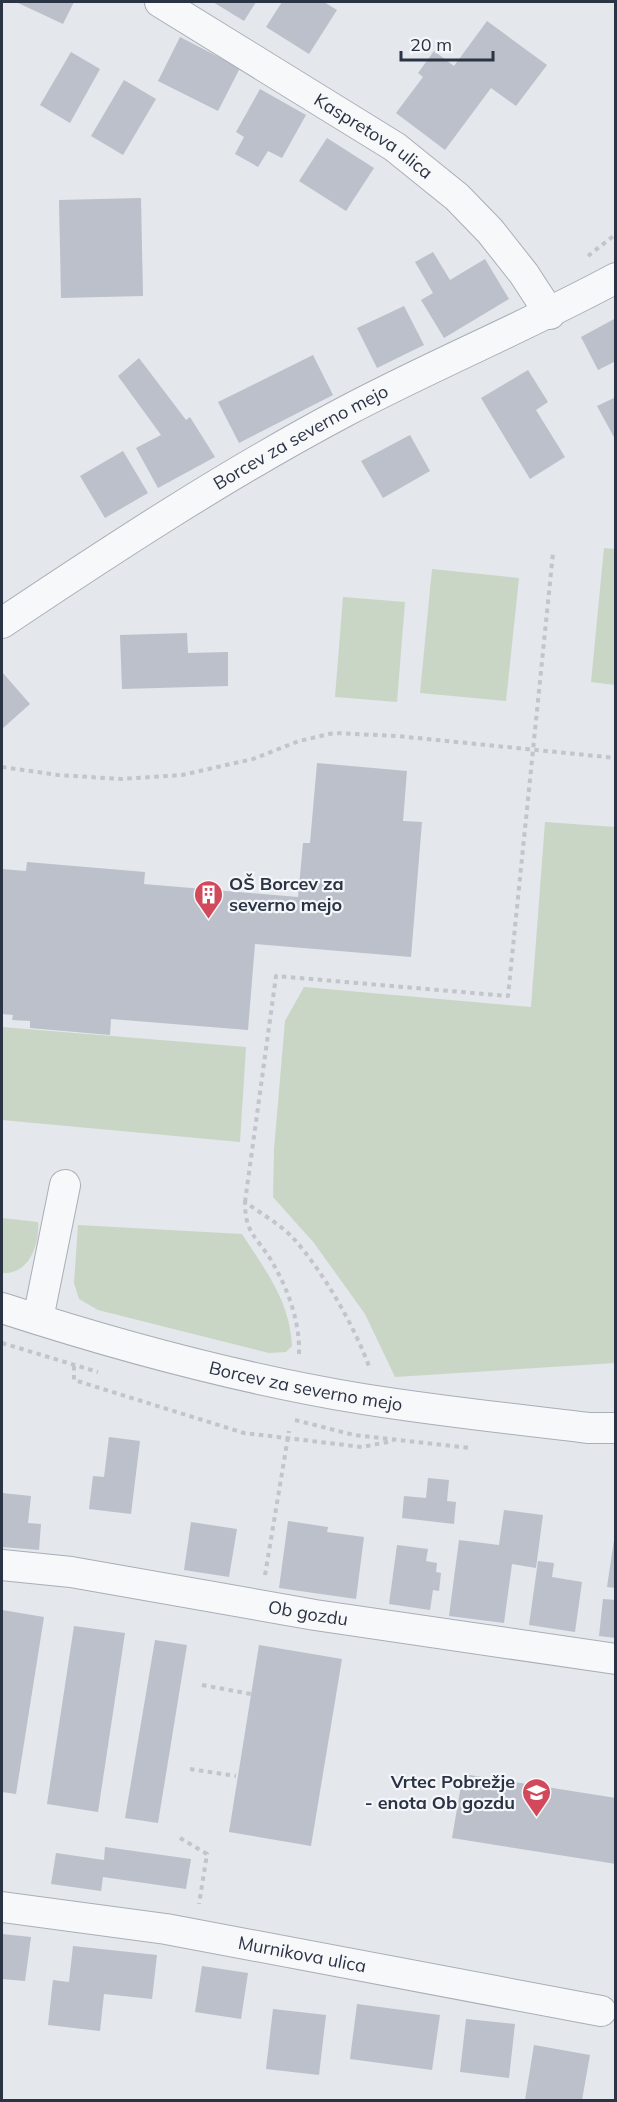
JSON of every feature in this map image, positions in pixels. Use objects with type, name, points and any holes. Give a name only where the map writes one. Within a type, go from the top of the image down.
[{"type":"street","name":"Kaspretova ulica","points":[[160,2],[395,147],[457,197],[490,231],[524,274],[550,314]]},
{"type":"street","name":"Borcev za severno mejo","points":[[2,623],[140,530],[345,411],[550,314],[615,278]]},
{"type":"street","points":[[38,1318],[65,1185]]},
{"type":"street","name":"Borcev za severno mejo","points":[[2,1308],[117,1343],[194,1363],[362,1398],[567,1425],[615,1428]]},
{"type":"street","name":"Ob gozdu","points":[[2,1565],[71,1572],[261,1605],[615,1659]]},
{"type":"street","name":"Murnikova ulica","points":[[2,1907],[194,1934],[601,2011]]},
{"type":"path","points":[[299,1354],[300,1330],[290,1302],[271,1261],[245,1222],[245,1202],[276,976],[508,996],[553,554]]},
{"type":"path","points":[[2,767],[58,775],[121,779],[182,775],[254,759],[299,741],[334,733],[397,736],[615,758]]},
{"type":"path","points":[[245,1202],[292,1237],[329,1290],[360,1341],[372,1373]]},
{"type":"path","points":[[75,1366],[75,1380],[244,1433],[362,1447],[396,1440]]},
{"type":"path","points":[[261,1605],[289,1431]]},
{"type":"path","points":[[202,1685],[251,1694]]},
{"type":"path","points":[[190,1769],[236,1776]]},
{"type":"path","points":[[180,1838],[207,1854],[194,1934]]},
{"type":"green space","points":[[604,548],[615,549],[615,685],[591,682]]},
{"type":"green space","points":[[432,569],[519,578],[506,701],[420,693]]},
{"type":"green space","points":[[343,597],[405,602],[397,702],[335,697]]},
{"type":"green space","points":[[545,822],[615,827],[615,1363],[395,1377],[365,1314],[314,1243],[273,1197],[274,1149],[285,1021],[304,987],[531,1007]]},
{"type":"green space","points":[[2,1027],[246,1047],[240,1142],[2,1120]]},
{"type":"green space","points":[[2,1218],[38,1222],[38,1231],[35,1248],[26,1264],[11,1272],[2,1273]]},
{"type":"green space","points":[[78,1225],[242,1234],[281,1300],[287,1315],[292,1346],[286,1352],[269,1353],[98,1310],[79,1299],[74,1283]]},
{"type":"building","points":[[16,2],[74,2],[63,24]]},
{"type":"building","points":[[213,2],[256,2],[244,21]]},
{"type":"building","points":[[282,2],[324,2],[337,10],[309,54],[266,27]]},
{"type":"building","points":[[487,21],[547,65],[516,106],[491,88],[445,150],[396,113],[423,77],[418,73],[434,51],[454,66]]},
{"type":"building","points":[[180,37],[240,68],[218,111],[158,81]]},
{"type":"building","points":[[71,52],[100,69],[70,123],[40,105]]},
{"type":"building","points":[[124,80],[156,99],[123,155],[91,136]]},
{"type":"building","points":[[260,89],[306,115],[282,158],[268,151],[258,167],[235,154],[244,137],[236,132]]},
{"type":"building","points":[[327,138],[374,168],[346,211],[299,181]]},
{"type":"building","points":[[141,198],[143,296],[61,298],[59,200]]},
{"type":"building","points":[[433,252],[450,280],[485,259],[509,299],[444,338],[421,300],[433,293],[415,262]]},
{"type":"building","points":[[404,306],[424,345],[377,368],[357,328]]},
{"type":"building","points":[[616,318],[616,361],[598,370],[581,337]]},
{"type":"building","points":[[313,355],[333,395],[239,443],[218,402]]},
{"type":"building","points":[[139,358],[186,420],[190,417],[215,457],[158,488],[136,448],[161,435],[118,376]]},
{"type":"building","points":[[528,370],[548,402],[536,410],[565,457],[530,479],[481,398]]},
{"type":"building","points":[[616,397],[616,441],[597,406]]},
{"type":"building","points":[[410,435],[430,471],[383,498],[361,461]]},
{"type":"building","points":[[123,451],[148,493],[105,518],[80,476]]},
{"type":"building","points":[[187,633],[188,653],[228,652],[228,686],[122,689],[120,635]]},
{"type":"building","points":[[2,672],[30,704],[2,729]]},
{"type":"building","name":"OŠ Borcev za severno mejo","points":[[317,763],[407,771],[403,821],[422,822],[411,957],[255,944],[248,1030],[111,1019],[110,1035],[30,1028],[30,1021],[12,1020],[13,1015],[2,1014],[2,869],[26,871],[27,862],[145,872],[144,884],[298,897],[303,843],[310,843]]},
{"type":"building","points":[[109,1437],[140,1441],[131,1514],[89,1509],[93,1476],[104,1477]]},
{"type":"building","points":[[428,1478],[449,1480],[447,1501],[456,1502],[454,1524],[402,1518],[404,1496],[426,1498]]},
{"type":"building","points":[[2,1493],[31,1496],[28,1523],[41,1524],[39,1550],[2,1547]]},
{"type":"building","points":[[504,1510],[543,1515],[536,1568],[512,1564],[504,1623],[449,1616],[459,1540],[499,1545]]},
{"type":"building","points":[[288,1521],[328,1527],[327,1532],[364,1537],[356,1599],[279,1588]]},
{"type":"building","points":[[191,1522],[237,1529],[229,1577],[184,1570]]},
{"type":"building","points":[[614,1540],[616,1540],[616,1588],[607,1587]]},
{"type":"building","points":[[397,1545],[428,1549],[426,1561],[437,1563],[436,1572],[441,1573],[439,1591],[433,1590],[430,1610],[389,1604]]},
{"type":"building","points":[[538,1561],[554,1563],[552,1577],[582,1582],[575,1632],[529,1625]]},
{"type":"building","points":[[603,1599],[616,1600],[616,1638],[599,1636]]},
{"type":"building","points":[[2,1610],[44,1617],[16,1794],[2,1792]]},
{"type":"building","points":[[74,1626],[125,1633],[98,1812],[47,1804]]},
{"type":"building","points":[[155,1640],[187,1645],[158,1823],[125,1818]]},
{"type":"building","points":[[259,1645],[342,1659],[311,1846],[229,1832]]},
{"type":"building","name":"Vrtec Pobrežje - enota Ob gozdu","points":[[463,1774],[616,1798],[616,1864],[452,1838]]},
{"type":"building","points":[[105,1847],[191,1859],[186,1889],[103,1877],[101,1891],[51,1884],[56,1853],[104,1860]]},
{"type":"building","points":[[2,1934],[31,1937],[25,1981],[2,1979]]},
{"type":"building","points":[[73,1946],[157,1955],[152,1999],[104,1994],[100,2031],[48,2025],[53,1980],[69,1982]]},
{"type":"building","points":[[202,1966],[248,1973],[241,2019],[195,2012]]},
{"type":"building","points":[[357,2004],[440,2015],[432,2070],[350,2059]]},
{"type":"building","points":[[273,2009],[326,2015],[319,2075],[266,2069]]},
{"type":"building","points":[[466,2019],[515,2024],[509,2078],[460,2072]]},
{"type":"building","points":[[534,2045],[590,2055],[582,2100],[525,2100]]},
{"type":"place","name":"OŠ Borcev za severno mejo","points":[[208,920]]},
{"type":"place","name":"Vrtec Pobrežje - enota Ob gozdu","points":[[536,1818]]}]
